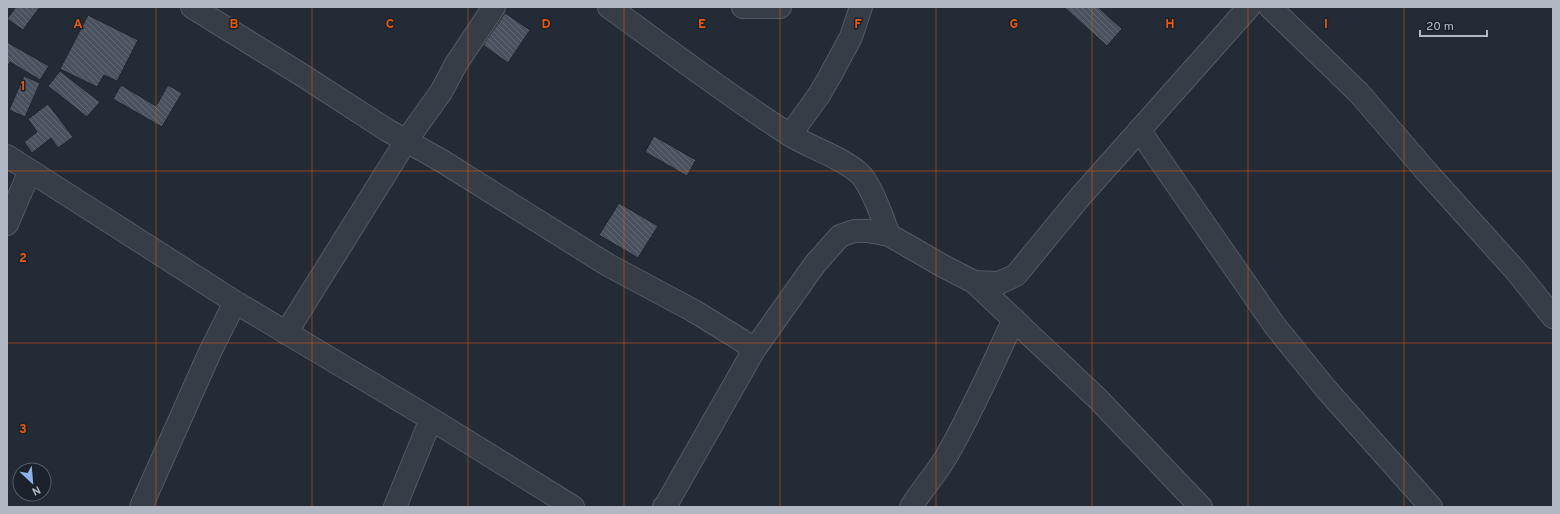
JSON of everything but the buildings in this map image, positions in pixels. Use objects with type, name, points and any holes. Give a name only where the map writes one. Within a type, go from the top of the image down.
[{"type":"street","points":[[192,7],[406,141],[448,164],[608,265],[722,327],[754,350]]},
{"type":"street","points":[[286,333],[406,141],[441,92],[456,64],[494,7]]},
{"type":"street","points":[[609,7],[715,84],[790,135],[841,161],[859,173],[871,191],[889,235]]},
{"type":"street","points":[[743,7],[780,7]]},
{"type":"street","points":[[790,135],[819,95],[830,76],[851,37],[861,7]]},
{"type":"street","points":[[974,282],[999,283],[1016,275],[1080,197],[1249,7]]},
{"type":"street","points":[[1270,7],[1359,93],[1426,171],[1516,271],[1553,317]]},
{"type":"street","points":[[1139,130],[1276,326],[1326,389],[1431,507]]},
{"type":"street","points":[[7,156],[235,302],[431,419],[573,507]]},
{"type":"street","points":[[7,224],[30,171]]},
{"type":"street","points":[[664,507],[754,350],[815,264],[840,236],[854,232],[868,231],[889,235],[974,282],[1098,399],[1201,507]]},
{"type":"street","points":[[141,507],[210,352],[235,302]]},
{"type":"street","points":[[912,507],[945,459],[967,420],[1014,319]]},
{"type":"street","points":[[395,507],[431,419]]}]
